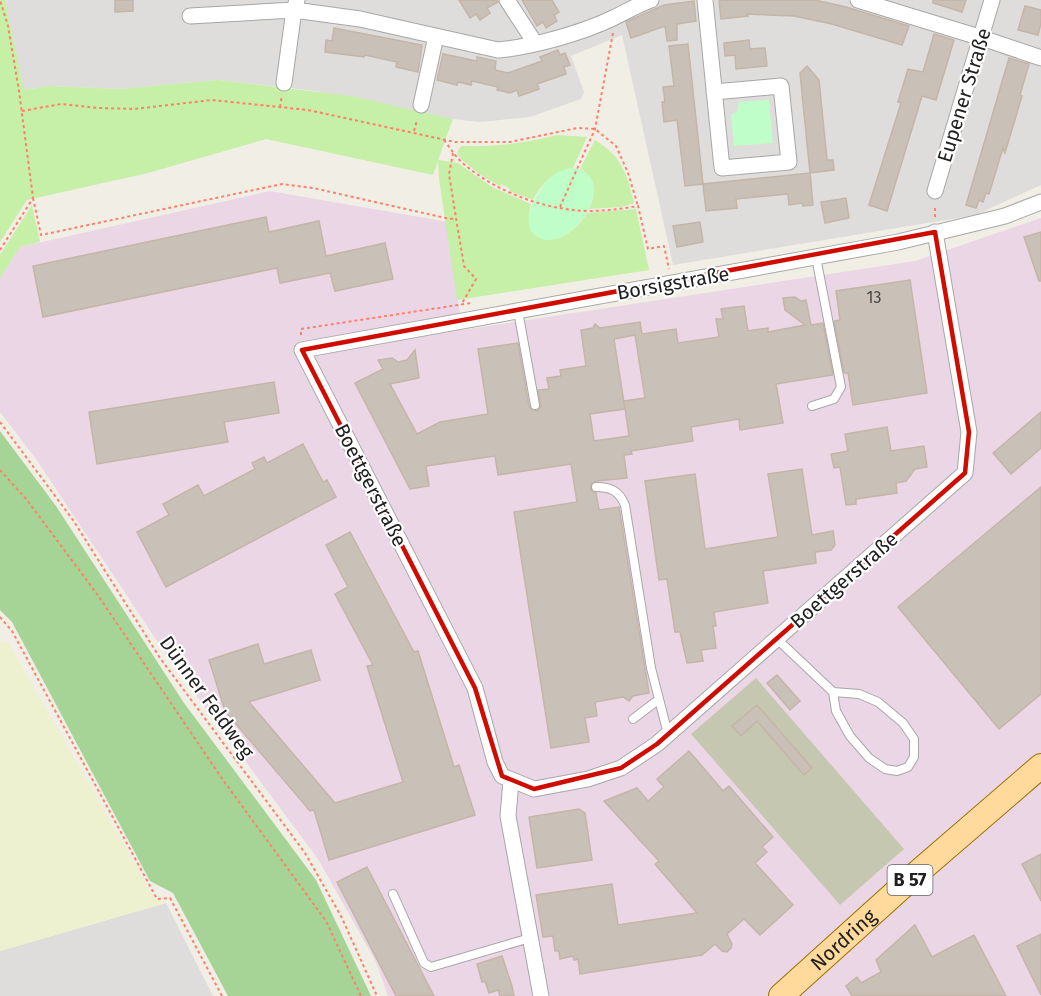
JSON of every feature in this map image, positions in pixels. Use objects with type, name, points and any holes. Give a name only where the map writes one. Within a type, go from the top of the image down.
[{"type":"main road","name":"Nordring","points":[[781,996],[1041,766]]},
{"type":"street","points":[[507,0],[535,43]]},
{"type":"street","points":[[190,16],[296,5],[498,50],[516,48],[567,35],[612,19],[651,0]]},
{"type":"street","points":[[705,0],[714,92],[722,168],[789,162],[781,86],[714,92]]},
{"type":"street","points":[[858,0],[1041,58]]},
{"type":"street","name":"Eupener Straße","points":[[935,191],[992,0]]},
{"type":"street","points":[[284,82],[296,5]]},
{"type":"street","points":[[421,105],[436,36]]},
{"type":"street","name":"Borsigstraße","points":[[302,350],[898,242],[1005,216],[1041,202]]},
{"type":"street","name":"Boettgerstraße","points":[[302,350],[475,688],[495,762],[502,776],[534,789],[588,779],[621,768],[668,734],[965,473],[969,432],[935,232]]},
{"type":"street","points":[[511,781],[508,816],[541,996]]},
{"type":"lane","points":[[812,406],[834,399],[841,387],[816,256]]},
{"type":"lane","points":[[518,311],[535,405]]},
{"type":"lane","points":[[596,487],[617,492],[624,505],[651,668],[668,734]]},
{"type":"lane","points":[[777,639],[833,692],[836,711],[850,736],[869,758],[885,769],[897,771],[908,767],[914,757],[914,739],[903,723],[878,702],[869,698],[859,694],[833,692]]},
{"type":"lane","points":[[633,718],[658,700]]},
{"type":"lane","points":[[393,894],[424,963],[430,967],[530,938]]},
{"type":"path","points":[[0,0],[8,26],[33,198],[41,234],[282,184],[313,188],[450,219],[456,218]]},
{"type":"path","points":[[560,207],[595,129],[613,36],[612,19]]},
{"type":"path","points":[[22,111],[61,104],[134,109],[212,100],[308,110],[455,142],[510,142],[577,128],[595,129],[616,146],[628,173],[648,249],[663,246],[669,269]]},
{"type":"path","points":[[443,140],[463,164],[488,182],[532,201],[585,211],[638,206]]},
{"type":"path","points":[[453,153],[449,174],[464,266],[476,279],[460,305]]},
{"type":"path","points":[[935,191],[935,232]]},
{"type":"path","points":[[0,250],[33,198]]},
{"type":"path","name":"Dünner Feldweg","points":[[0,422],[73,520],[160,658],[304,853],[342,918],[377,996]]},
{"type":"path","points":[[0,470],[27,500],[97,594],[223,780],[326,921],[361,996]]},
{"type":"path","points":[[0,617],[12,631],[157,899],[170,898],[222,996]]},
{"type":"highlighted area","points":[[935,232],[969,432],[965,473],[657,744],[621,768],[534,789],[502,776],[475,688],[302,350]]},
{"type":"shaded area","points":[[5,0],[1041,0],[1041,185],[976,215],[673,265],[622,35],[571,56],[584,92],[581,99],[530,117],[480,122],[453,119],[315,91],[218,80],[120,89],[50,86],[23,90]]},
{"type":"shaded area","points":[[270,191],[448,222],[462,330],[915,261],[1041,218],[1041,996],[388,996],[376,962],[318,859],[167,656],[36,459],[0,412],[0,278],[20,247]]},
{"type":"shaded area","points":[[7,641],[155,899],[166,903],[0,951],[0,642]]},
{"type":"shaded area","points":[[756,678],[904,849],[840,905],[691,734]]},
{"type":"shaded area","points":[[166,903],[213,996],[0,996],[0,951]]},
{"type":"green space","points":[[0,0],[5,0],[24,90],[50,86],[120,89],[218,80],[351,96],[453,119],[438,160],[458,163],[492,187],[531,204],[529,221],[536,236],[551,239],[565,235],[578,225],[587,213],[636,209],[649,270],[457,300],[438,161],[433,175],[266,139],[148,173],[27,200],[0,242]]},
{"type":"green space","points":[[769,100],[773,143],[734,146],[731,115],[738,111],[739,102]]},
{"type":"green space","points":[[557,135],[587,137],[573,168],[549,179],[533,200],[509,191],[510,189],[479,174],[457,153],[463,146],[511,144]]},
{"type":"green space","points":[[595,140],[612,153],[622,167],[634,203],[622,207],[589,209],[594,186],[586,172],[580,169]]},
{"type":"green space","points":[[573,168],[587,173],[593,183],[593,196],[588,210],[580,223],[568,233],[555,239],[542,239],[533,234],[529,226],[529,217],[536,197],[555,174]]},
{"type":"green space","points":[[32,205],[40,242],[20,247],[0,278],[0,255]]},
{"type":"green space","points":[[0,431],[56,506],[184,703],[316,880],[371,996],[228,996],[173,893],[150,881],[12,622],[0,610]]},
{"type":"building","points":[[115,0],[133,0],[133,11],[115,12]]},
{"type":"building","points":[[459,0],[497,0],[498,2],[487,8],[490,13],[480,20],[476,14],[470,18]]},
{"type":"building","points":[[522,0],[552,0],[559,12],[554,15],[557,21],[546,28],[543,22],[537,26]]},
{"type":"building","points":[[719,0],[815,0],[909,26],[902,45],[832,24],[794,16],[747,14],[748,16],[721,19]]},
{"type":"building","points":[[933,0],[966,0],[962,12],[933,3]]},
{"type":"building","points":[[694,1],[696,21],[677,24],[677,40],[667,41],[665,26],[631,38],[626,22],[664,5]]},
{"type":"building","points":[[1025,6],[1041,10],[1038,35],[1018,30]]},
{"type":"building","points":[[334,28],[422,45],[418,72],[396,67],[397,62],[365,55],[364,57],[325,52],[326,40],[332,41]]},
{"type":"building","points":[[934,34],[954,40],[936,100],[922,96],[887,211],[869,205],[901,103],[898,102],[908,69],[923,72]]},
{"type":"building","points":[[749,40],[750,49],[765,48],[767,66],[736,69],[735,55],[725,56],[724,43]]},
{"type":"building","points":[[688,44],[703,184],[685,186],[677,120],[664,122],[662,102],[665,102],[663,87],[674,86],[669,46]]},
{"type":"building","points":[[558,50],[560,55],[565,53],[570,65],[564,67],[566,74],[537,84],[539,89],[519,96],[517,90],[510,93],[497,90],[498,87],[472,81],[471,85],[458,82],[457,85],[437,80],[443,54],[477,61],[477,57],[496,61],[495,70],[508,73],[542,61],[540,57]]},
{"type":"building","points":[[1009,58],[1029,64],[1020,95],[1022,96],[1005,153],[1003,148],[989,194],[986,193],[983,202],[979,200],[976,208],[966,205]]},
{"type":"building","points":[[807,66],[819,80],[827,160],[833,160],[834,170],[810,173],[800,73]]},
{"type":"building","points":[[810,173],[813,205],[803,206],[802,203],[789,205],[788,194],[736,199],[737,208],[706,211],[703,184]]},
{"type":"building","points":[[846,198],[849,218],[825,223],[821,202]]},
{"type":"building","points":[[266,217],[269,232],[319,221],[326,256],[385,243],[393,279],[335,291],[330,273],[280,283],[277,268],[43,317],[33,266]]},
{"type":"building","points":[[700,222],[703,242],[677,247],[673,226]]},
{"type":"building","points":[[1041,232],[1041,281],[1039,281],[1024,237]]},
{"type":"building","points":[[910,280],[927,393],[853,405],[848,373],[844,373],[834,321],[840,320],[836,291]]},
{"type":"building","points":[[795,297],[801,301],[806,300],[811,325],[823,323],[833,375],[776,384],[783,423],[740,430],[739,419],[691,427],[693,441],[631,451],[632,454],[624,455],[627,478],[596,481],[591,484],[591,490],[596,493],[599,510],[619,507],[649,693],[633,696],[629,701],[623,697],[595,702],[597,716],[585,718],[589,742],[551,748],[514,512],[577,502],[571,464],[498,475],[495,456],[426,466],[429,486],[410,489],[355,383],[383,369],[378,360],[392,358],[398,362],[407,360],[415,350],[419,378],[390,384],[417,434],[440,422],[488,414],[478,349],[518,343],[529,406],[532,410],[537,411],[541,406],[538,390],[549,389],[547,378],[561,376],[560,370],[586,366],[581,330],[593,328],[595,324],[600,328],[640,322],[642,334],[676,329],[678,343],[719,337],[716,319],[723,319],[721,309],[744,306],[748,331],[768,328],[768,332],[805,325],[785,310],[783,298]],"holes":[[[635,335],[645,398],[624,401],[629,436],[594,441],[590,414],[625,409],[614,339]]]},
{"type":"building","points":[[274,382],[279,413],[224,422],[228,442],[97,464],[89,412]]},
{"type":"building","points":[[1041,412],[1041,448],[1011,474],[993,453]]},
{"type":"building","points":[[887,427],[891,451],[924,446],[927,467],[915,469],[906,481],[896,483],[897,493],[856,499],[856,504],[846,505],[840,467],[834,468],[831,454],[848,451],[845,434]]},
{"type":"building","points":[[303,444],[323,482],[327,480],[336,497],[166,587],[137,532],[169,515],[163,504],[198,485],[204,496],[255,469],[252,463],[264,457],[267,463]]},
{"type":"building","points":[[802,469],[812,535],[833,531],[835,545],[831,550],[815,552],[816,563],[763,571],[768,603],[714,612],[716,648],[701,650],[703,661],[687,663],[680,632],[675,632],[667,579],[659,580],[645,481],[695,474],[705,549],[778,537],[768,474]]},
{"type":"building","points":[[1041,487],[1041,694],[999,729],[898,607]]},
{"type":"building","points":[[350,532],[414,652],[418,651],[454,767],[459,765],[475,815],[329,860],[314,810],[310,811],[225,711],[209,660],[258,644],[264,664],[311,650],[320,680],[249,702],[335,803],[403,782],[367,666],[373,665],[335,594],[348,587],[326,545]]},
{"type":"building","points":[[777,675],[800,701],[790,710],[767,683]]},
{"type":"building","points":[[757,705],[812,768],[804,775],[757,721],[741,736],[732,726]]},
{"type":"building","points":[[689,751],[723,791],[729,786],[773,837],[762,847],[767,852],[755,863],[793,905],[760,935],[744,919],[727,934],[732,944],[727,952],[722,951],[715,944],[702,955],[580,974],[578,959],[574,960],[573,956],[560,959],[559,951],[555,951],[553,936],[543,937],[536,895],[612,884],[618,925],[697,913],[655,864],[659,861],[604,801],[637,788],[648,801],[664,787],[657,779]]},
{"type":"building","points":[[579,809],[585,813],[592,860],[537,868],[529,817]]},
{"type":"building","points":[[1041,854],[1041,901],[1022,864]]},
{"type":"building","points":[[367,867],[434,996],[396,996],[337,882]]},
{"type":"building","points":[[915,925],[932,957],[974,935],[1006,996],[852,996],[846,986],[857,977],[861,983],[881,972],[876,960]]},
{"type":"building","points":[[1041,934],[1041,995],[1017,946]]},
{"type":"building","points":[[502,956],[514,996],[500,996],[498,990],[489,993],[485,981],[482,982],[477,964]]}]
